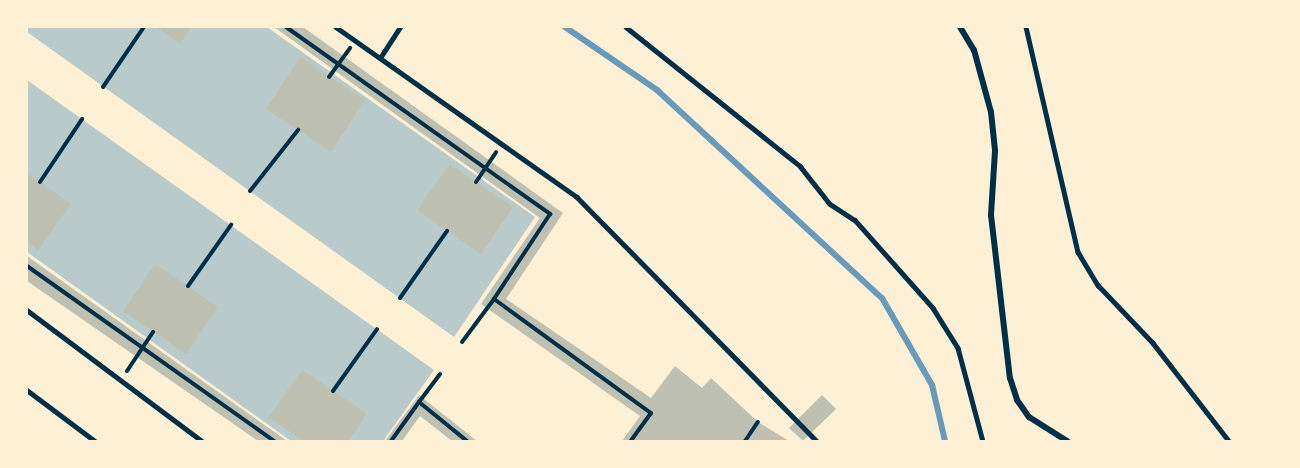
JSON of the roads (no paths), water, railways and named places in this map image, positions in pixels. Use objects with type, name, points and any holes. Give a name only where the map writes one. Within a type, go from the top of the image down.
[{"type":"street","points":[[960,27],[974,50],[991,112],[995,151],[991,215],[1010,378],[1017,400],[1029,417],[1067,441]]},
{"type":"lane","points":[[336,27],[577,197],[818,441]]},
{"type":"lane","points":[[380,58],[400,27]]},
{"type":"lane","points":[[626,27],[800,166],[830,204],[855,220],[933,308],[958,348],[983,441]]},
{"type":"lane","points":[[1026,27],[1078,252],[1098,285],[1154,343],[1230,441]]},
{"type":"lane","points":[[27,310],[120,382],[202,441]]},
{"type":"lane","points":[[27,390],[95,441]]},
{"type":"waterway","points":[[565,27],[657,90],[882,298],[932,385],[945,441]]}]
